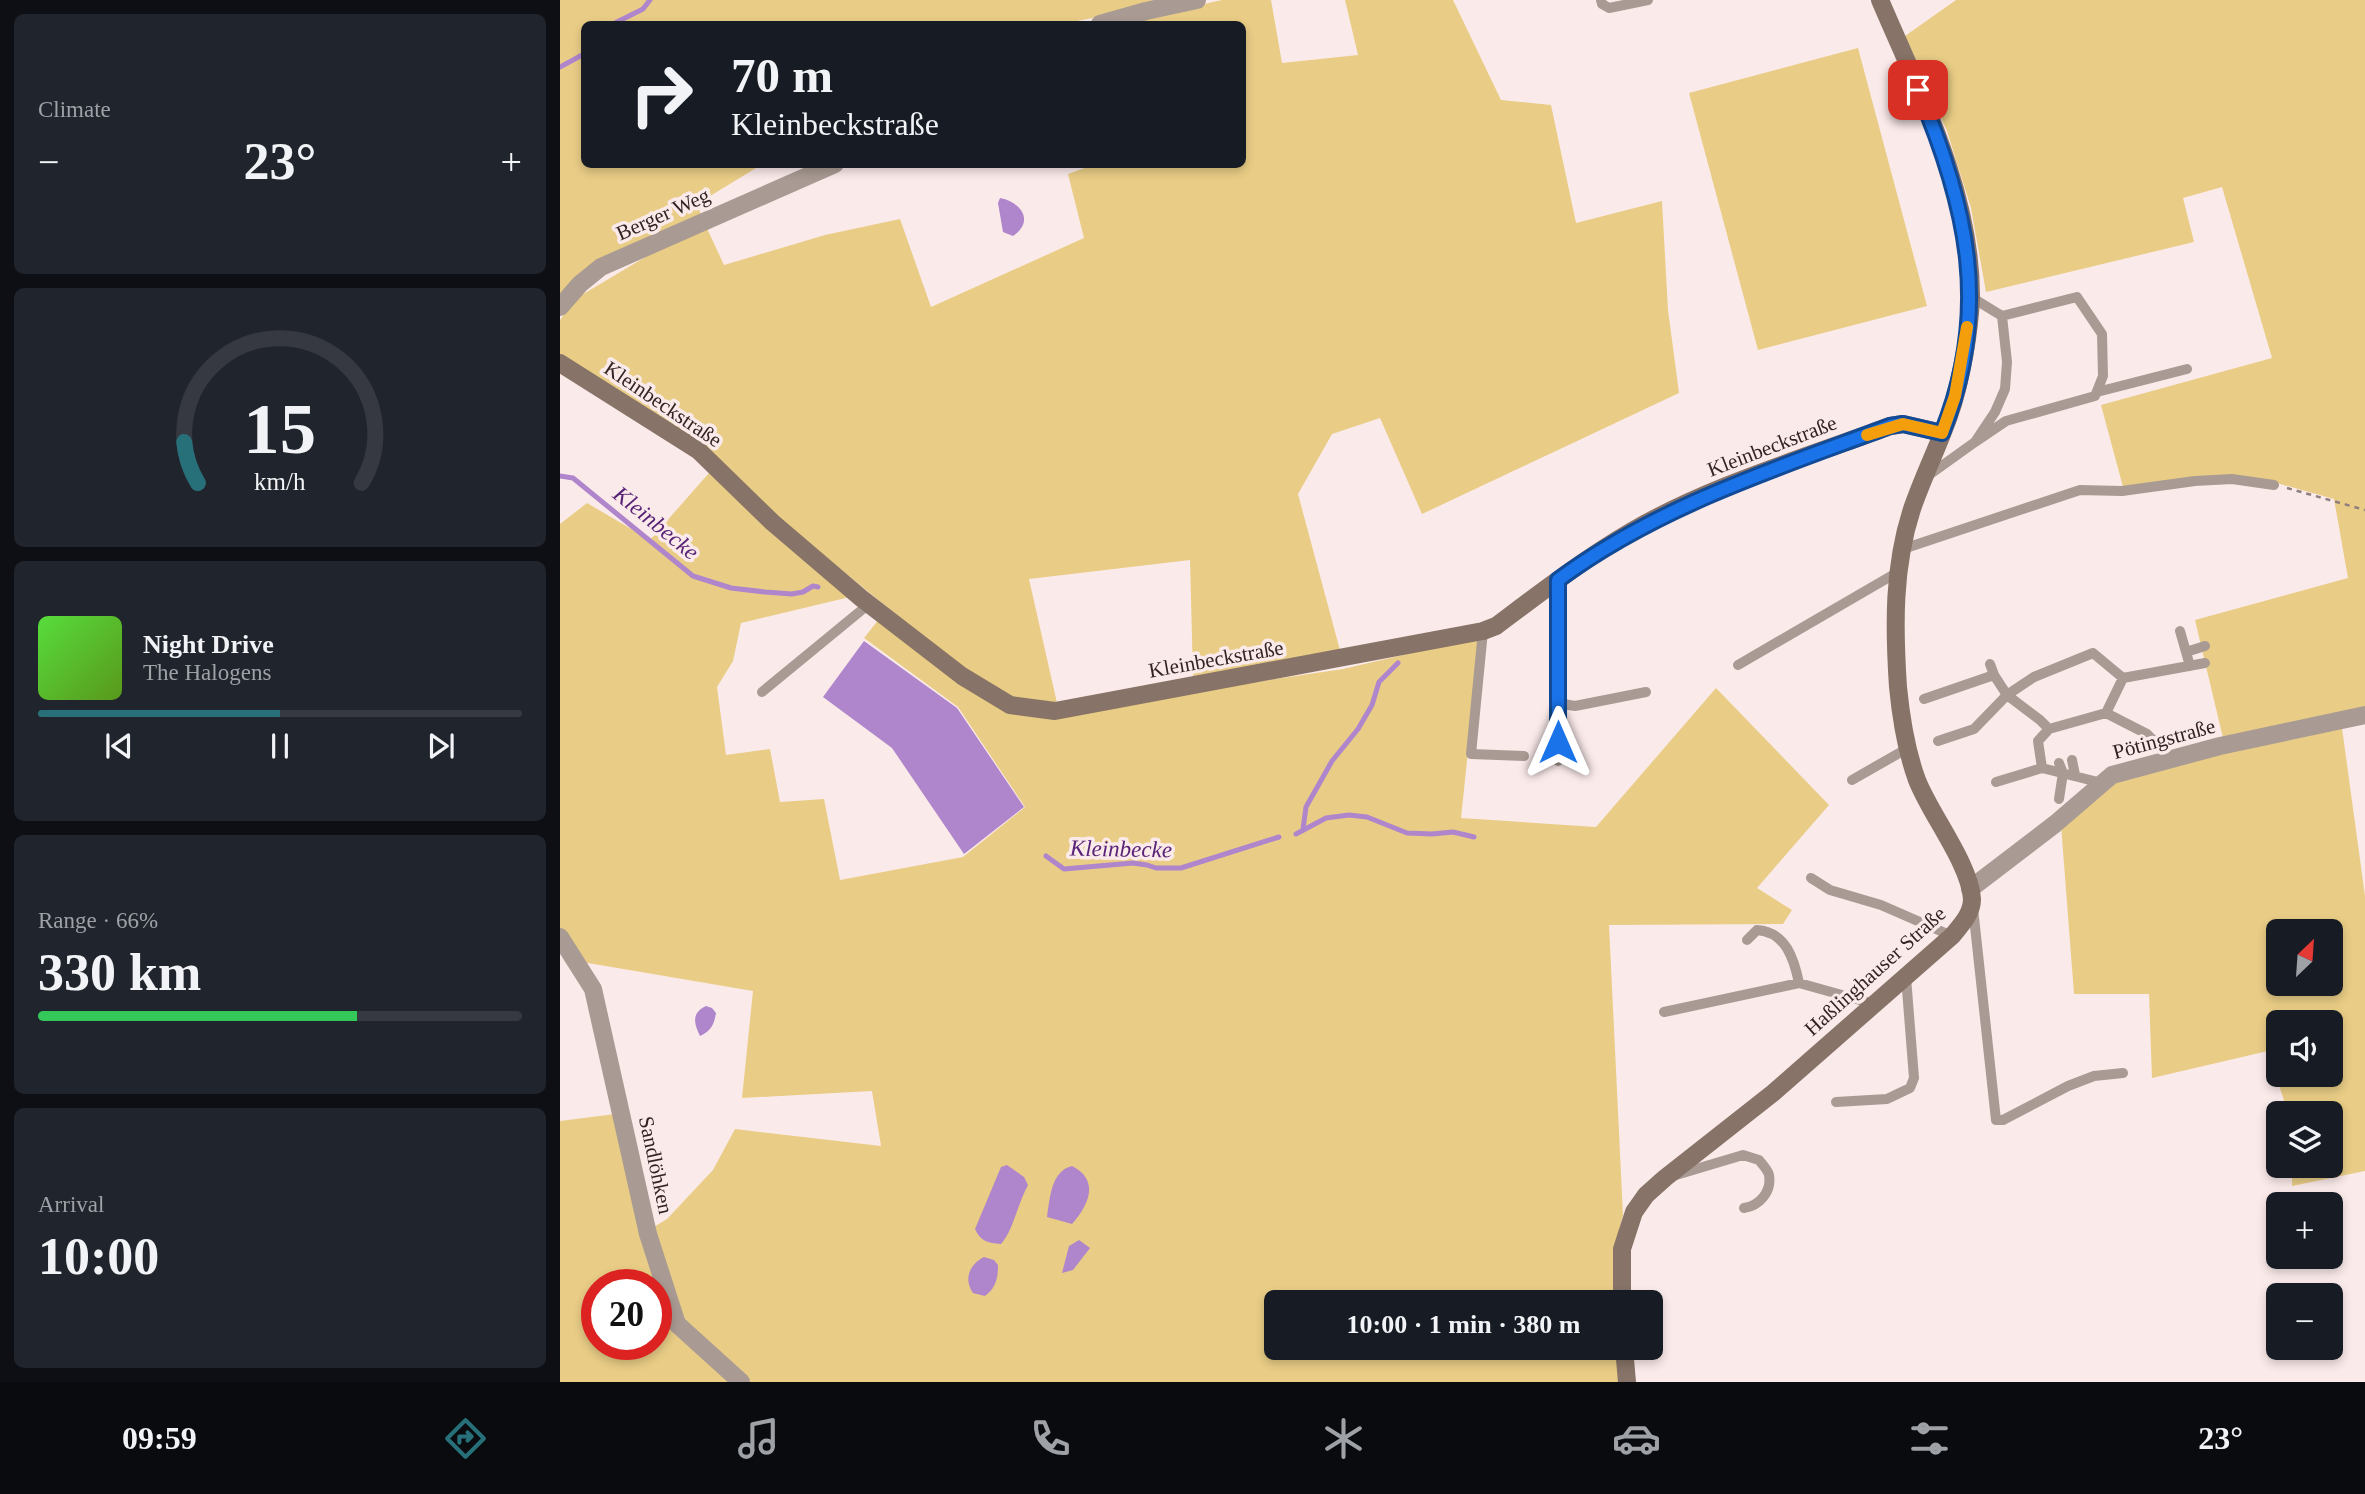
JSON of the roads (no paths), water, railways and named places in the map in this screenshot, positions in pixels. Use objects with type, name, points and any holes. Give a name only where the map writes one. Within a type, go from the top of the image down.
[{"type":"street","points":[[1111,21],[1197,0]]},
{"type":"street","points":[[1880,0],[1937,134],[1960,207],[1971,297],[1963,360],[1955,396],[1912,510],[1898,572],[1895,606],[1900,717],[1908,748],[1917,781],[1960,862],[1971,895]]},
{"type":"street","name":"Berger Weg","points":[[560,307],[580,284],[601,267],[826,168]]},
{"type":"street","name":"Kleinbeckstraße","points":[[560,363],[699,451],[772,522],[869,604],[962,676],[1010,705],[1055,711],[1483,631],[1496,626],[1633,530],[1698,498],[1890,426],[1903,424],[1942,433]]},
{"type":"street","name":"Pötingstraße","points":[[1971,895],[2112,775],[2220,746],[2365,715]]},
{"type":"street","name":"Haßlinghauser Straße","points":[[1622,1290],[1622,1249],[1634,1212],[1646,1195],[1773,1093],[1952,936],[1970,912],[1971,895]]},
{"type":"street","name":"Sandlöhken","points":[[560,937],[593,989],[648,1234],[677,1324],[741,1382]]},
{"type":"street","points":[[1625,1360],[1627,1382]]},
{"type":"lane","points":[[1601,0],[1602,4],[1609,8],[1648,0]]},
{"type":"lane","points":[[1924,478],[2006,421],[2095,396],[2103,376],[2102,334],[2077,296],[2001,316],[1971,297]]},
{"type":"lane","points":[[1975,442],[1995,412],[2005,389],[2007,362],[2001,316]]},
{"type":"lane","points":[[2097,392],[2187,369]]},
{"type":"lane","points":[[1903,549],[2080,490],[2122,491],[2232,479],[2274,485]]},
{"type":"lane","points":[[1738,664],[1898,572]]},
{"type":"lane","points":[[1558,580],[1558,761]]},
{"type":"lane","points":[[762,692],[869,604]]},
{"type":"lane","points":[[1483,631],[1471,754],[1524,755]]},
{"type":"lane","points":[[2180,631],[2190,666]]},
{"type":"lane","points":[[2186,652],[2205,646]]},
{"type":"lane","points":[[1938,741],[1974,729],[2007,695],[2034,677],[2093,653],[2123,678],[2205,663]]},
{"type":"lane","points":[[1990,664],[2007,695],[2049,729]]},
{"type":"lane","points":[[1924,699],[1994,675]]},
{"type":"lane","points":[[2106,713],[2123,678]]},
{"type":"lane","points":[[1558,703],[1575,706],[1646,692]]},
{"type":"lane","points":[[2042,768],[2038,741],[2049,729],[2106,713],[2147,734],[2172,759]]},
{"type":"lane","points":[[1852,780],[1908,748]]},
{"type":"lane","points":[[2072,760],[2075,775]]},
{"type":"lane","points":[[1996,782],[2042,768],[2061,768],[2103,783]]},
{"type":"lane","points":[[2059,799],[2061,768]]},
{"type":"lane","points":[[1811,878],[1830,890],[1881,905],[1952,936]]},
{"type":"lane","points":[[1971,895],[1996,1120],[2003,1120],[2068,1086],[2094,1076],[2123,1073]]},
{"type":"lane","points":[[1747,940],[1757,930],[1766,931],[1779,938],[1794,963],[1799,983]]},
{"type":"lane","points":[[1836,1102],[1886,1099],[1910,1088],[1914,1078],[1906,977]]},
{"type":"lane","points":[[1664,1012],[1799,983],[1874,1004]]},
{"type":"lane","points":[[1665,1178],[1743,1155],[1759,1160],[1769,1174],[1768,1191],[1754,1207],[1744,1208]]},
{"type":"waterway","points":[[619,21],[643,9],[650,0]]},
{"type":"waterway","points":[[560,67],[581,56]]},
{"type":"waterway","name":"Kleinbecke","points":[[560,476],[573,478],[693,576],[731,588],[765,592],[792,594],[813,586],[818,587]]},
{"type":"waterway","name":"Kleinbecke","points":[[1303,829],[1306,807],[1332,761],[1358,729],[1372,705],[1379,682],[1398,663]]},
{"type":"waterway","name":"Kleinbecke","points":[[1296,834],[1326,818],[1349,815],[1367,817],[1407,833],[1453,832],[1474,837]]},
{"type":"waterway","name":"Kleinbecke","points":[[1046,856],[1064,869],[1133,863],[1156,868],[1181,868],[1279,837]]}]
